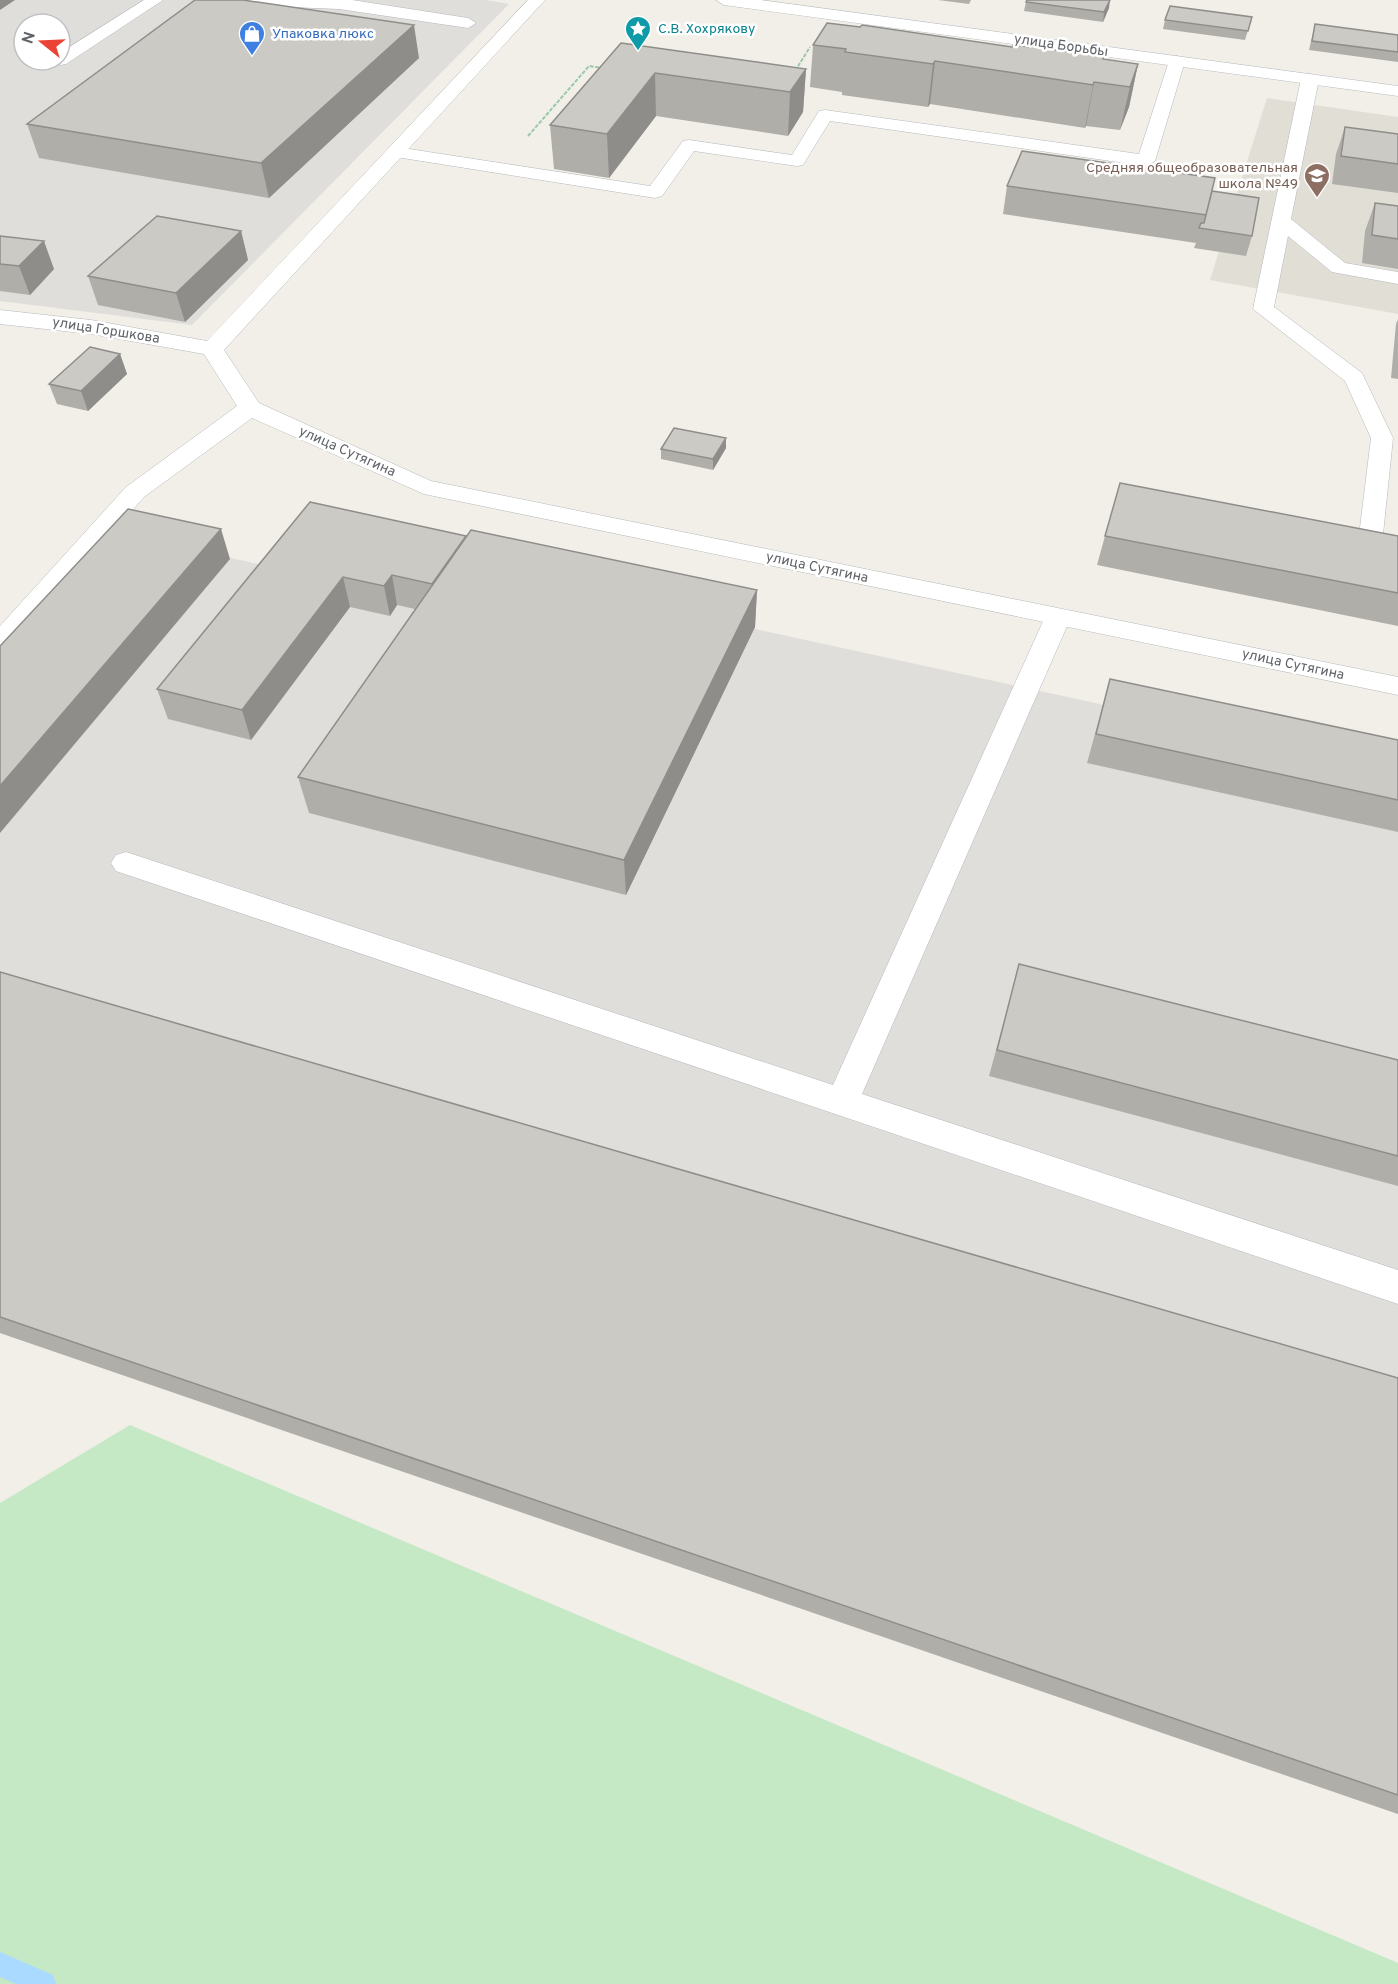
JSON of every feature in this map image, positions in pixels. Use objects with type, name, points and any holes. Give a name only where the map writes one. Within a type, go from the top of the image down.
[{"type":"street","points":[[0,643],[135,492],[250,408],[212,349],[537,0]]},
{"type":"street","name":"улица Борьбы","points":[[724,0],[1398,91]]},
{"type":"street","name":"улица Горшкова","points":[[0,317],[91,327],[212,349]]},
{"type":"street","name":"улица Сутягина","points":[[250,408],[424,487],[1398,686]]},
{"type":"lane","points":[[72,52],[155,0]]},
{"type":"lane","points":[[239,0],[342,2],[468,23]]},
{"type":"lane","points":[[396,152],[655,192],[689,145],[797,161],[825,115],[1146,161],[1177,62]]},
{"type":"lane","points":[[1310,79],[1263,309],[1354,378],[1382,438],[1370,544]]},
{"type":"lane","points":[[1281,221],[1339,268],[1398,278]]},
{"type":"lane","points":[[842,1101],[1058,617]]},
{"type":"lane","points":[[126,863],[1398,1287]]},
{"type":"shaded area","points":[[0,0],[486,0],[509,4],[192,325],[0,301]]},
{"type":"shaded area","name":"Средняя общеобразовательная школа №49","points":[[1267,98],[1398,117],[1398,314],[1210,280]]},
{"type":"shaded area","points":[[333,537],[1398,769],[1398,1814],[0,1333],[0,691],[139,538],[304,574]]},
{"type":"green space","points":[[130,1425],[1398,1963],[1398,1984],[0,1984],[0,1503]]},
{"type":"building","points":[[195,0],[243,0],[414,25],[261,163],[27,124]]},
{"type":"building","points":[[1027,0],[1110,0],[1104,12],[1026,2]]},
{"type":"building","points":[[1170,6],[1252,17],[1248,31],[1165,20]]},
{"type":"building","points":[[827,23],[860,27],[862,25],[1012,47],[1013,45],[1104,56],[1103,59],[1138,64],[1130,87],[1094,82],[1093,85],[935,61],[933,64],[845,52],[846,49],[813,45]]},
{"type":"building","points":[[1315,24],[1398,35],[1398,52],[1312,41]]},
{"type":"building","points":[[621,43],[806,69],[790,92],[655,73],[607,134],[550,125]]},
{"type":"building","points":[[1345,127],[1398,134],[1398,164],[1341,156]]},
{"type":"building","points":[[1022,151],[1215,178],[1206,215],[1007,186]]},
{"type":"building","points":[[1212,191],[1259,198],[1252,236],[1199,228],[1201,223],[1204,223]]},
{"type":"building","points":[[1375,203],[1398,206],[1398,239],[1372,235]]},
{"type":"building","points":[[157,216],[241,231],[176,293],[88,276]]},
{"type":"building","points":[[0,236],[44,241],[19,266],[0,264]]},
{"type":"building","points":[[90,347],[120,354],[81,391],[49,384]]},
{"type":"building","points":[[674,428],[726,438],[713,459],[661,449]]},
{"type":"building","points":[[1120,483],[1398,536],[1398,593],[1105,536]]},
{"type":"building","points":[[310,502],[466,536],[432,584],[392,575],[384,586],[343,577],[242,710],[157,689]]},
{"type":"building","points":[[128,509],[221,529],[0,786],[0,646]]},
{"type":"building","points":[[471,530],[757,590],[624,860],[298,777]]},
{"type":"building","points":[[1110,679],[1398,740],[1398,800],[1096,734]]},
{"type":"building","points":[[1019,964],[1398,1060],[1398,1156],[997,1050]]},
{"type":"building","points":[[0,972],[1398,1378],[1398,1795],[0,1317]]},
{"type":"waterway","points":[[0,1964],[44,1984]]},
{"type":"place","name":"С.В. Хохрякову","points":[[638,52]]},
{"type":"place","name":"Упаковка люкс","points":[[252,57]]},
{"type":"place","name":"Средняя общеобразовательная школа №49","points":[[1317,199]]}]
